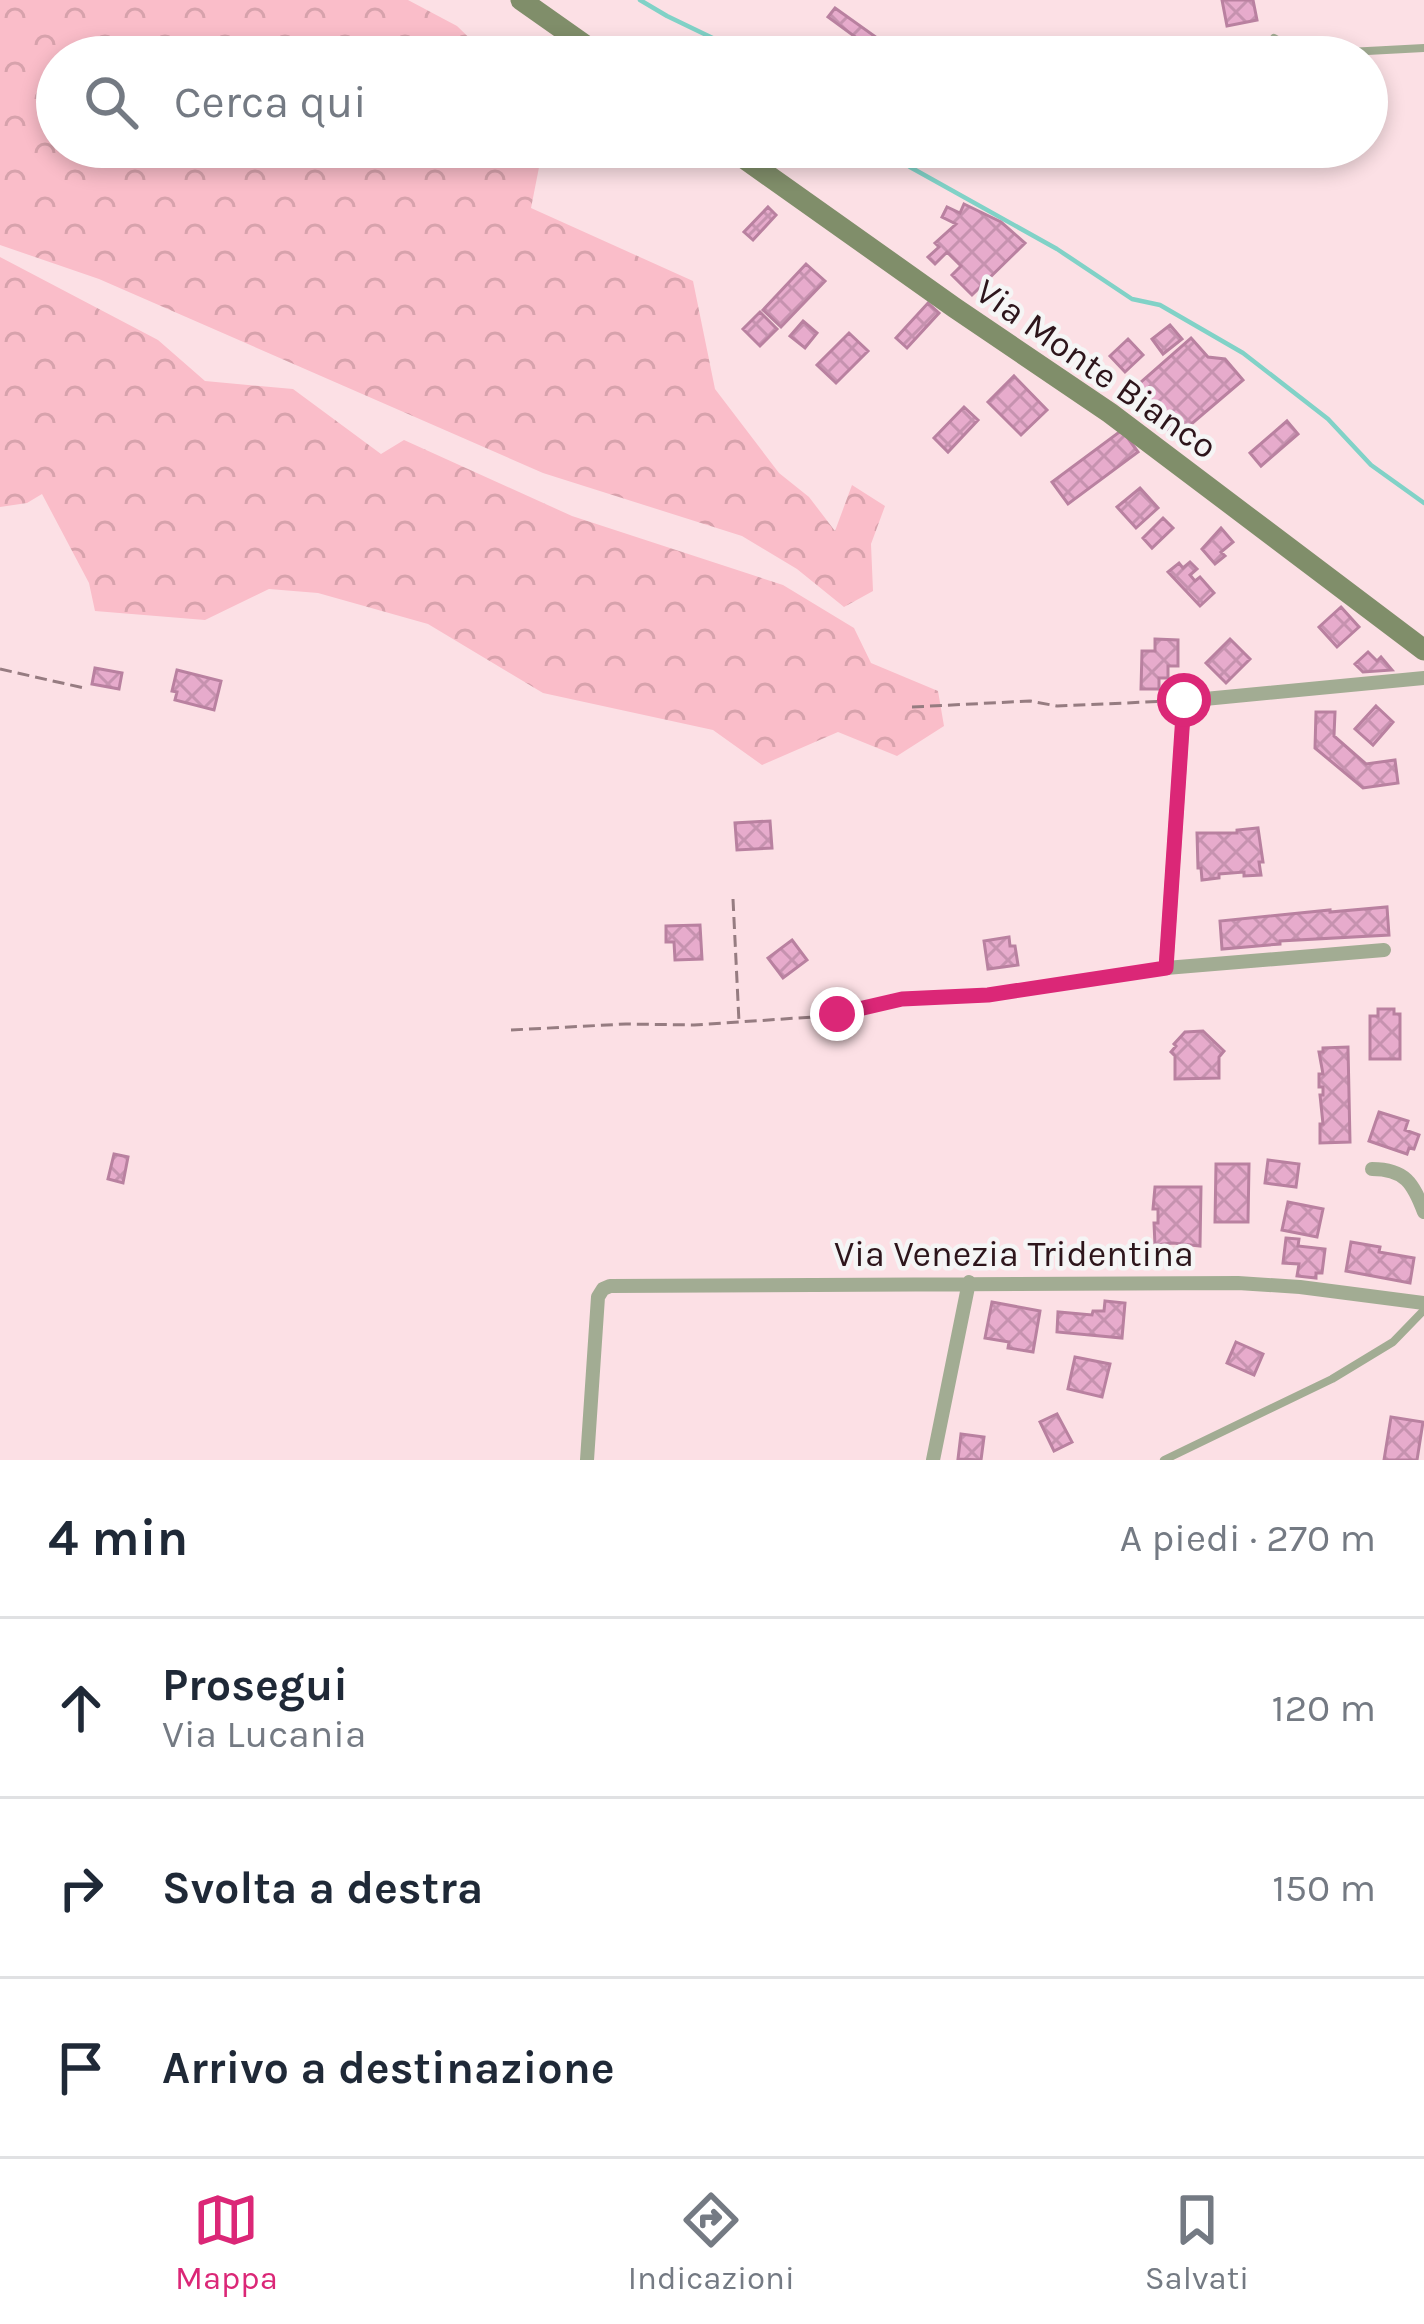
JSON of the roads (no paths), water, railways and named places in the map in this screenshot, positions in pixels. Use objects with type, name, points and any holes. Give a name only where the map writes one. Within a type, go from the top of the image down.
[{"type":"main road","points":[[521,0],[572,36]]},
{"type":"main road","name":"Via Monte Bianco","points":[[758,168],[1109,413],[1424,650]]},
{"type":"street","points":[[1384,950],[1166,968],[1184,700],[1424,678]]},
{"type":"street","points":[[1372,1169],[1402,1175],[1414,1188],[1424,1212]]},
{"type":"street","points":[[933,1460],[969,1282]]},
{"type":"street","name":"Via Venezia Tridentina","points":[[587,1460],[598,1297],[603,1289],[615,1286],[1238,1282],[1424,1306]]},
{"type":"lane","points":[[1388,50],[1424,48]]},
{"type":"lane","points":[[1164,1460],[1332,1379],[1393,1342],[1424,1306]]},
{"type":"waterway","points":[[640,0],[708,36]]},
{"type":"waterway","points":[[912,168],[1057,249],[1132,299],[1160,305],[1243,353],[1328,419],[1371,465],[1424,503]]}]
